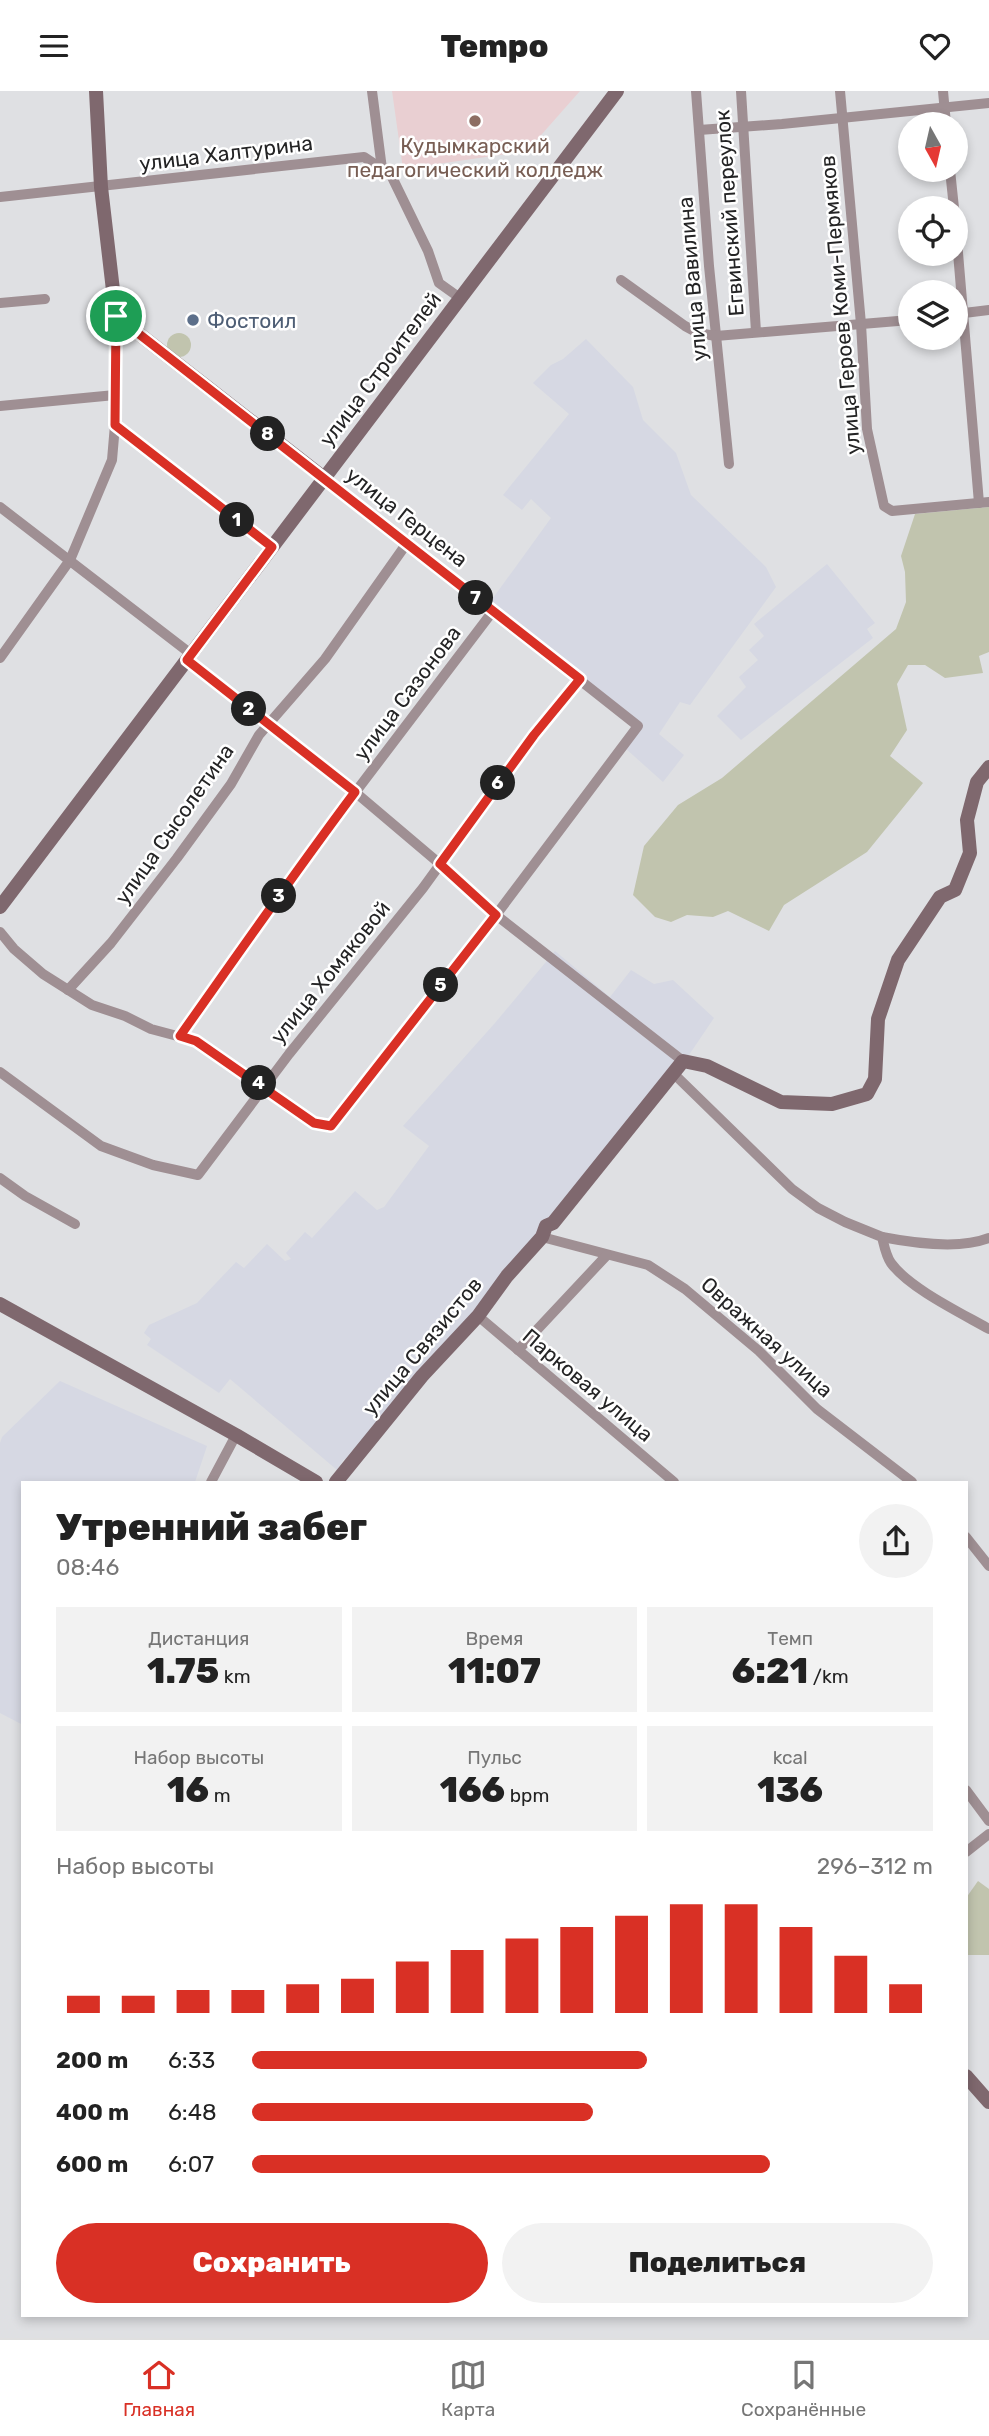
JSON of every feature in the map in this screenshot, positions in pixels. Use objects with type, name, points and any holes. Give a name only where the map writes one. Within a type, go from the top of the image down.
[{"type":"street","points":[[0,658],[70,560],[112,460],[116,395],[116,316],[101,187],[96,91]]},
{"type":"street","points":[[373,91],[382,169],[391,175],[428,251],[439,283],[460,298]]},
{"type":"street","name":"улица Строителей","points":[[3,897],[189,657],[617,91]]},
{"type":"street","name":"улица Вавилина","points":[[696,91],[729,464]]},
{"type":"street","name":"Егвинский переулок","points":[[741,91],[756,332]]},
{"type":"street","name":"улица Героев Коми-Пермяков","points":[[840,91],[861,324],[867,429],[884,506],[892,511],[984,503]]},
{"type":"street","points":[[943,91],[945,112]]},
{"type":"street","points":[[699,130],[989,103]]},
{"type":"street","name":"улица Халтурина","points":[[0,197],[364,157],[382,169]]},
{"type":"street","points":[[621,280],[685,326],[698,333],[716,336],[898,321]]},
{"type":"street","points":[[0,303],[46,299]]},
{"type":"street","points":[[968,313],[989,310]]},
{"type":"street","name":"улица Герцена","points":[[116,316],[638,726],[496,915]]},
{"type":"street","points":[[964,350],[984,503]]},
{"type":"street","points":[[0,406],[116,395]]},
{"type":"street","points":[[115,425],[272,547]]},
{"type":"street","points":[[0,507],[70,560],[268,724],[355,792],[496,915],[683,1061],[707,1066],[780,1102],[832,1104],[867,1094],[875,1079],[878,1019],[898,960],[940,897],[955,890],[970,853],[967,820],[977,782],[989,767]]},
{"type":"street","name":"улица Сысолетина","points":[[68,990],[111,943],[177,858],[231,784],[258,735],[325,659],[407,543]]},
{"type":"street","name":"улица Сазонова","points":[[180,1036],[294,873],[493,611]]},
{"type":"street","name":"улица Хомяковой","points":[[0,1072],[101,1146],[153,1165],[198,1175],[264,1086],[423,888],[534,735],[580,679]]},
{"type":"street","points":[[0,932],[14,949],[43,974],[92,1005],[125,1016],[151,1029],[196,1041],[314,1123],[331,1126],[496,915]]},
{"type":"street","name":"улица Связистов","points":[[337,1481],[422,1376],[478,1316],[507,1276],[542,1237],[546,1226],[553,1223],[683,1061]]},
{"type":"street","points":[[673,1073],[792,1189],[845,1222],[882,1237],[915,1243],[976,1243],[989,1238]]},
{"type":"street","points":[[0,1178],[24,1196],[75,1223]]},
{"type":"street","name":"Овражная улица","points":[[542,1237],[648,1265],[685,1289],[759,1351],[817,1409],[911,1481]]},
{"type":"street","points":[[882,1237],[888,1261],[899,1273],[989,1329]]},
{"type":"street","points":[[518,1350],[607,1255]]},
{"type":"street","points":[[0,1304],[314,1481]]},
{"type":"street","name":"Парковая улица","points":[[478,1316],[673,1481]]},
{"type":"street","points":[[212,1481],[236,1435]]},
{"type":"street","points":[[968,1540],[989,1566]]},
{"type":"street","points":[[968,1793],[989,1821]]},
{"type":"street","points":[[968,1850],[989,1834]]},
{"type":"street","points":[[968,2078],[989,2102]]},
{"type":"shaded area","name":"Кудымкарский педагогический колледж","points":[[392,91],[580,91],[527,151],[403,169]]},
{"type":"shaded area","points":[[586,339],[633,387],[643,420],[676,453],[691,495],[766,567],[776,587],[690,705],[680,702],[659,734],[684,755],[663,782],[625,748],[642,725],[488,605],[551,518],[531,499],[522,510],[503,495],[569,414],[533,383],[551,365],[563,359]]},
{"type":"shaded area","points":[[827,564],[875,623],[867,629],[873,638],[741,740],[717,716],[746,687],[739,677],[758,660],[749,650],[764,636],[754,624]]},
{"type":"shaded area","points":[[555,951],[610,997],[631,970],[654,984],[673,980],[714,1018],[672,1080],[354,1470],[344,1459],[337,1470],[230,1379],[219,1393],[147,1345],[151,1339],[144,1333],[149,1325],[197,1303],[236,1262],[244,1268],[267,1244],[285,1261],[291,1259],[286,1253],[305,1232],[312,1238],[355,1191],[377,1210],[384,1207],[429,1146],[403,1126]]},
{"type":"shaded area","points":[[60,1381],[207,1446],[195,1481],[21,1481],[21,1724],[0,1713],[2,1437]]},
{"type":"green space","points":[[179,333],[190,340],[191,345],[184,356],[179,357],[168,350],[167,345],[174,334]]},
{"type":"green space","points":[[989,507],[989,652],[979,656],[983,673],[945,678],[925,665],[908,665],[897,684],[907,730],[890,756],[923,783],[867,852],[784,905],[769,931],[728,911],[713,917],[687,915],[671,922],[655,917],[633,895],[644,846],[678,805],[722,778],[896,629],[906,602],[905,572],[901,556],[915,514]]},
{"type":"green space","points":[[978,1881],[989,1889],[989,1955],[968,1955],[968,1895]]},
{"type":"place","name":"Кудымкарский педагогический колледж","points":[[475,121]]},
{"type":"place","name":"Фостоил","points":[[193,320]]},
{"type":"route","points":[[116,316],[580,679],[534,735],[440,864],[496,915],[331,1126],[314,1123],[196,1041],[180,1036],[294,873],[355,792],[187,660],[272,547],[115,425],[116,316]]}]
